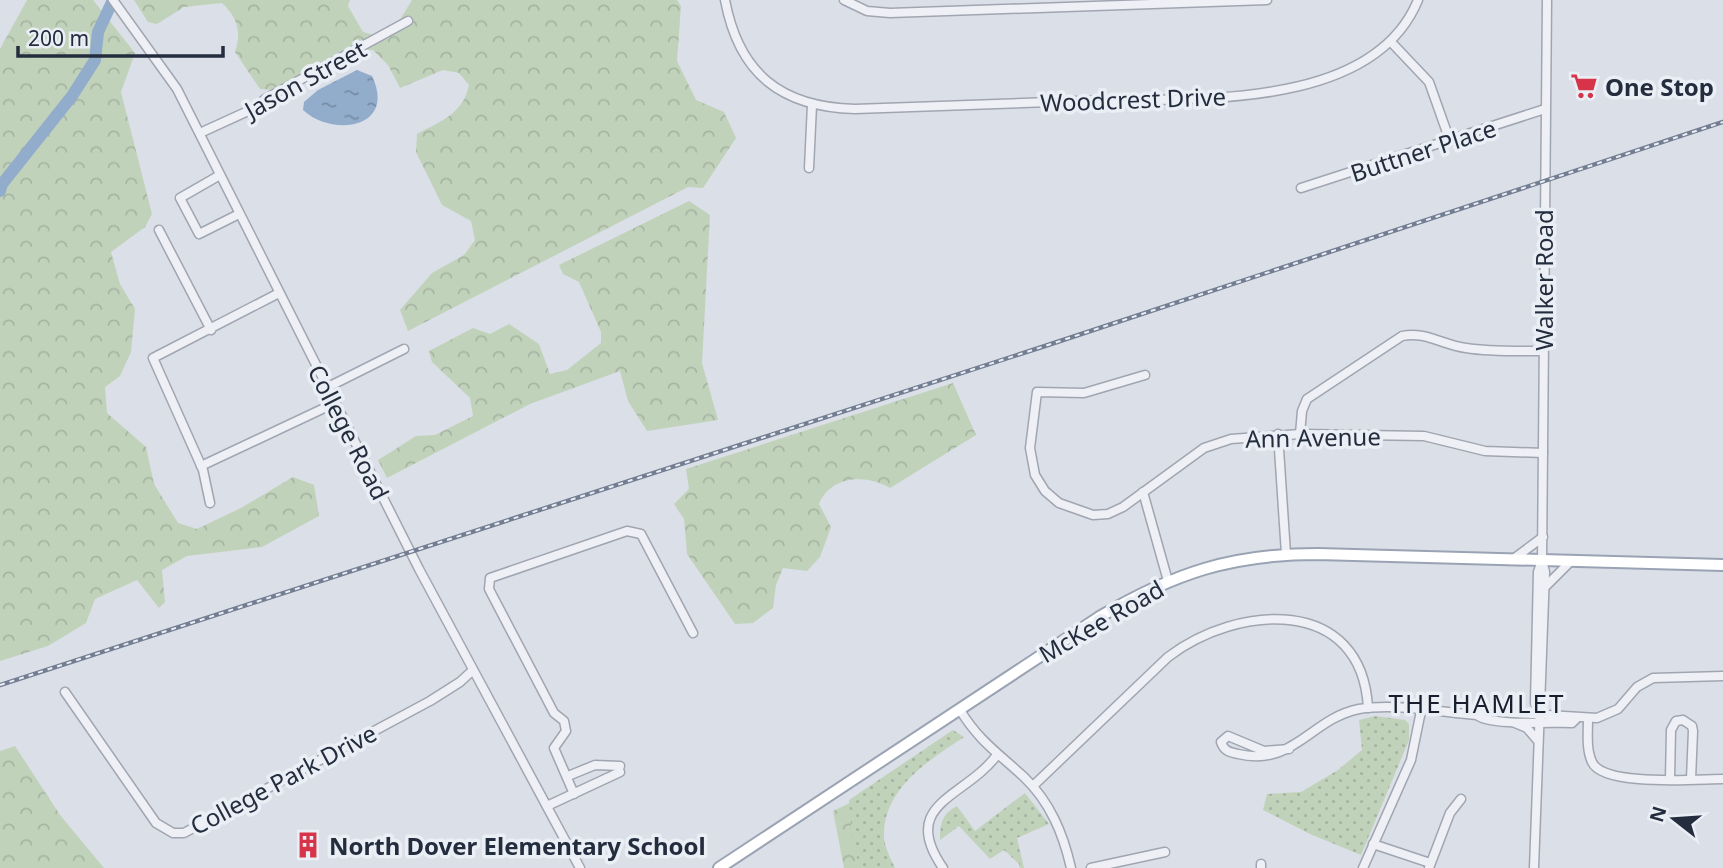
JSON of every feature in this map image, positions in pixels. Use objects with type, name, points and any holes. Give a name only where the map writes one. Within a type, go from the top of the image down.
[{"type":"main road","name":"McKee Road","points":[[719,868],[1101,616],[1168,581],[1224,561],[1286,554],[1723,565]]},
{"type":"street","name":"College Road","points":[[113,0],[171,80],[200,133],[326,388],[472,670],[580,868]]},
{"type":"street","name":"Woodcrest Drive","points":[[725,0],[730,25],[743,54],[758,73],[786,94],[812,105],[855,109],[1269,94],[1353,67],[1392,43],[1412,17],[1418,0]]},
{"type":"street","points":[[844,0],[867,11],[890,13],[1267,0]]},
{"type":"street","name":"Walker Road","points":[[1534,868],[1545,587],[1542,537],[1547,0]]},
{"type":"street","name":"Jason Street","points":[[200,133],[257,107],[265,100],[408,21]]},
{"type":"street","points":[[1392,43],[1429,82],[1450,141]]},
{"type":"street","points":[[809,168],[812,105]]},
{"type":"street","name":"Buttner Place","points":[[1301,188],[1545,109]]},
{"type":"street","points":[[220,175],[180,198],[199,234],[239,214]]},
{"type":"street","points":[[159,230],[211,330]]},
{"type":"street","points":[[210,503],[201,466],[153,358],[279,293]]},
{"type":"street","points":[[1300,434],[1301,411],[1307,399],[1402,336],[1419,334],[1478,350],[1543,351]]},
{"type":"street","points":[[326,388],[404,349]]},
{"type":"street","name":"Ann Avenue","points":[[1145,375],[1084,393],[1037,392],[1031,457],[1040,484],[1052,498],[1072,510],[1101,515],[1115,511],[1213,444],[1231,439],[1278,434],[1424,436],[1485,451],[1543,453]]},
{"type":"street","points":[[201,466],[335,403]]},
{"type":"street","points":[[1278,434],[1286,554]]},
{"type":"street","points":[[1143,492],[1168,581]]},
{"type":"street","points":[[574,794],[554,748],[566,731],[564,721],[554,713],[489,589],[490,578],[589,543],[636,531],[641,534],[693,634]]},
{"type":"street","points":[[1512,559],[1542,537]]},
{"type":"street","name":"Walker Road","points":[[1539,718],[1535,703],[1538,572],[1542,560]]},
{"type":"street","points":[[1545,587],[1571,561]]},
{"type":"street","points":[[1033,786],[1168,657],[1193,639],[1235,623],[1292,621],[1331,633],[1349,648],[1360,665],[1367,685],[1368,708]]},
{"type":"street","name":"College Park Drive","points":[[65,692],[156,823],[173,833],[184,833],[430,701],[460,682],[472,670]]},
{"type":"street","points":[[1478,715],[1482,711],[1572,723],[1576,719],[1610,713],[1637,687],[1653,678],[1723,676]]},
{"type":"street","points":[[1289,749],[1265,751],[1228,736],[1222,742],[1227,750],[1252,757],[1269,757],[1289,749],[1338,716],[1368,708],[1478,715],[1482,719],[1509,721],[1539,718]]},
{"type":"street","points":[[960,710],[978,738],[1033,786],[1058,823],[1071,868]]},
{"type":"street","points":[[1363,868],[1411,760],[1421,711]]},
{"type":"street","points":[[1588,719],[1588,748],[1597,769],[1616,777],[1723,779]]},
{"type":"street","points":[[1670,779],[1671,730],[1676,722],[1683,720],[1692,726],[1693,731],[1691,779]]},
{"type":"street","points":[[1509,721],[1527,728],[1538,741]]},
{"type":"street","points":[[943,868],[928,844],[927,828],[932,812],[943,800],[983,773],[997,755]]},
{"type":"street","points":[[547,806],[620,769],[596,765],[568,776]]},
{"type":"street","points":[[1373,844],[1430,865],[1450,813],[1461,799]]},
{"type":"street","points":[[1091,868],[1165,852]]},
{"type":"green space","points":[[27,0],[93,0],[135,53],[121,92],[152,214],[145,227],[111,252],[120,284],[135,309],[131,352],[120,376],[105,387],[107,413],[146,447],[154,484],[178,523],[197,529],[241,508],[293,477],[314,485],[319,516],[262,547],[187,556],[162,570],[165,602],[159,608],[137,580],[95,599],[86,623],[48,646],[0,661],[0,49]]},
{"type":"green space","points":[[134,0],[350,0],[348,6],[363,32],[388,39],[412,0],[677,0],[681,6],[677,61],[696,100],[724,112],[736,138],[703,188],[688,187],[408,331],[400,310],[432,273],[464,255],[475,240],[471,221],[442,205],[416,152],[417,134],[450,116],[462,103],[469,85],[459,73],[443,70],[400,88],[388,65],[373,50],[341,51],[273,90],[260,89],[235,52],[237,25],[222,3],[184,7],[157,24],[148,22]]},
{"type":"green space","points":[[689,201],[710,215],[702,363],[718,420],[647,431],[628,401],[620,371],[530,404],[387,478],[378,460],[416,436],[435,435],[473,416],[470,398],[432,362],[429,351],[473,328],[490,334],[509,324],[539,344],[550,374],[567,370],[601,343],[601,332],[579,282],[563,274],[559,265]]},
{"type":"green space","points":[[953,383],[976,435],[890,488],[881,483],[860,479],[832,487],[819,504],[831,527],[820,557],[807,571],[783,568],[776,585],[773,608],[753,623],[735,624],[687,554],[684,519],[674,504],[689,489],[686,469]]},
{"type":"green space","points":[[1375,716],[1405,720],[1409,724],[1409,740],[1361,855],[1310,834],[1263,810],[1267,794],[1301,792],[1338,770],[1362,750],[1359,720]]},
{"type":"green space","points":[[953,730],[964,737],[910,778],[891,805],[885,821],[884,838],[895,868],[860,868],[852,839],[849,800]]},
{"type":"green space","points":[[15,746],[60,815],[104,868],[0,868],[0,751]]},
{"type":"green space","points":[[1025,793],[1049,824],[1017,838],[1024,868],[1020,868],[1004,850],[990,859],[959,826],[940,840],[943,820],[948,812],[957,806],[975,831]]},
{"type":"green space","points":[[860,798],[872,868],[844,868],[833,811]]},
{"type":"water","points":[[357,70],[372,76],[377,94],[376,107],[369,117],[358,123],[330,124],[303,110],[304,102],[318,90]]},
{"type":"waterway","points":[[0,191],[2,184],[72,96],[95,60],[98,32],[113,0]]},
{"type":"railway","points":[[0,685],[1045,346],[1723,122]]},
{"type":"place","name":"One Stop","points":[[1584,86]]},
{"type":"place","name":"North Dover Elementary School","points":[[308,845]]},
{"type":"district","name":"THE HAMLET","points":[[1477,703]]}]
